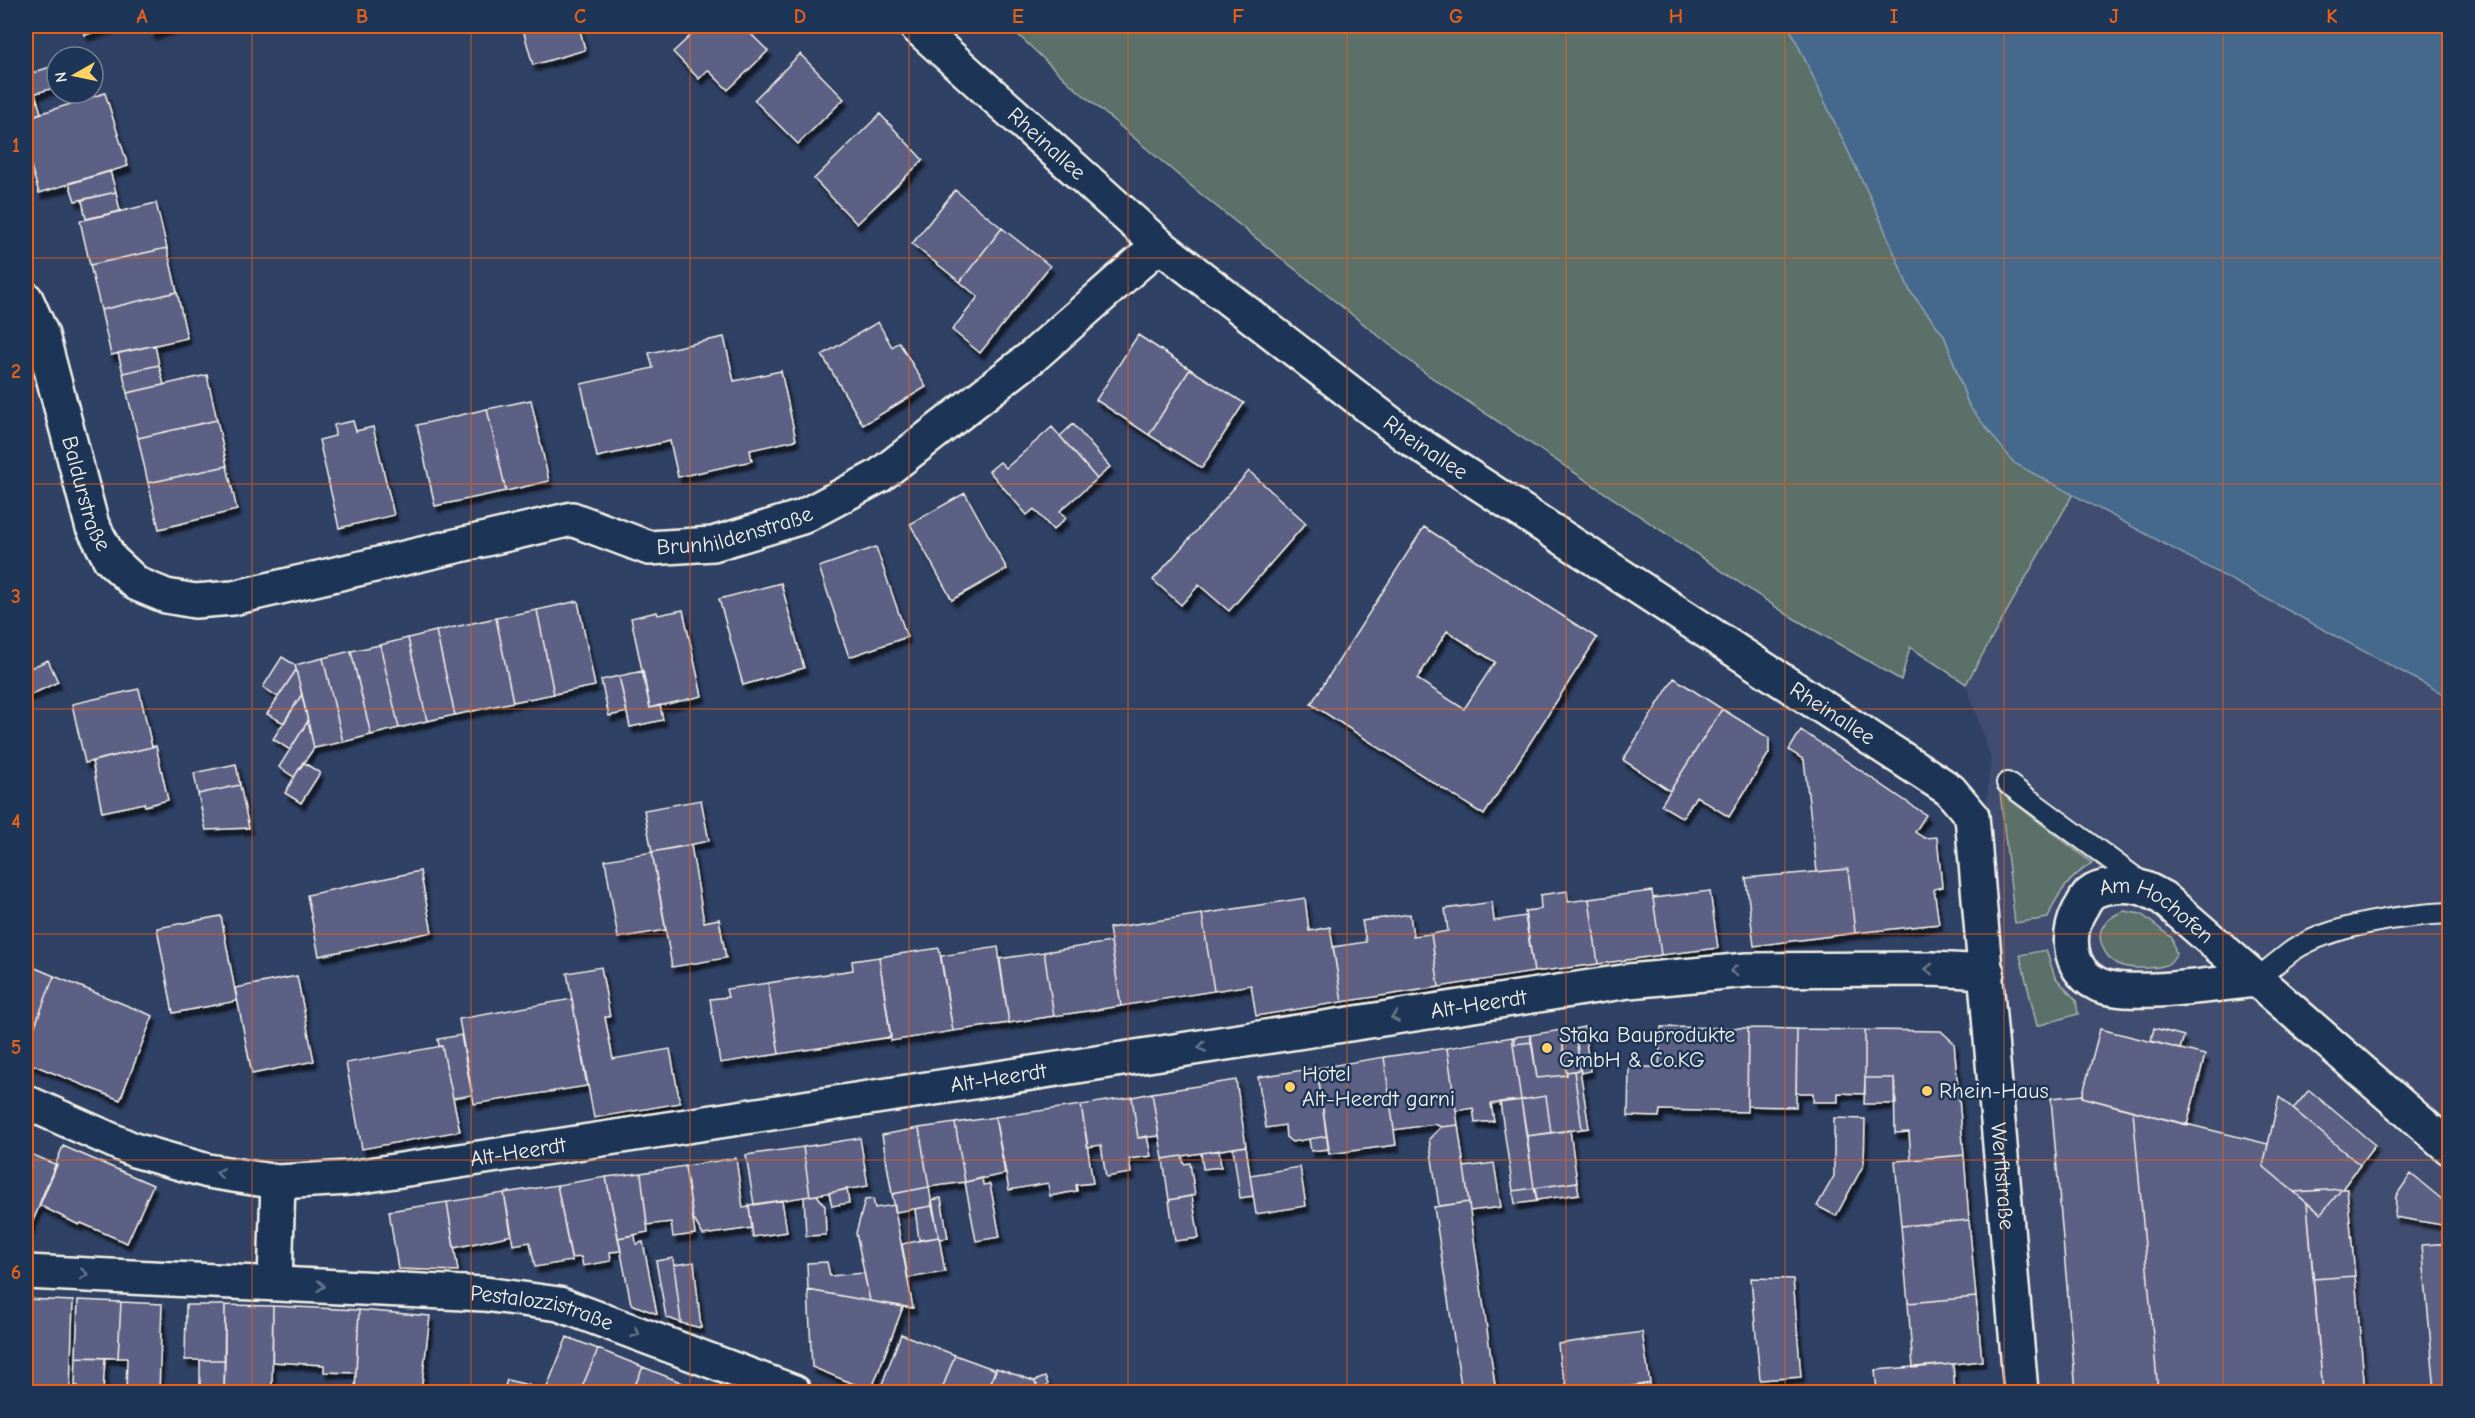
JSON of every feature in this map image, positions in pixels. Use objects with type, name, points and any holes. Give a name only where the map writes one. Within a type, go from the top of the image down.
[{"type":"street","name":"Rheinallee","points":[[916,26],[1159,245],[1408,437],[1950,790],[1972,816]]},
{"type":"street","name":"Brunhildenstraße","points":[[233,598],[572,519],[650,548],[713,544],[802,517],[879,476],[1032,357],[1159,245]]},
{"type":"street","name":"Baldurstraße","points":[[26,299],[42,334],[92,525],[110,559],[137,584],[166,596],[195,602],[233,598]]},
{"type":"street","name":"Werftstraße","points":[[1972,816],[2021,1392]]},
{"type":"street","name":"Am Hochofen","points":[[2256,980],[2178,988],[2120,990],[2096,984],[2077,967],[2072,950],[2071,931],[2074,919],[2090,894],[2111,886],[2139,887],[2163,898],[2450,1148]]},
{"type":"street","name":"Alt-Heerdt","points":[[26,1102],[134,1149],[207,1171],[278,1182],[349,1178],[1629,981],[1747,970],[1932,969],[1987,972]]},
{"type":"street","points":[[275,1283],[278,1182]]},
{"type":"street","name":"Pestalozzistraße","points":[[26,1272],[493,1295],[559,1305],[794,1392]]},
{"type":"lane","points":[[2007,783],[2163,898]]},
{"type":"lane","points":[[2256,980],[2293,950],[2315,939],[2388,920],[2450,912]]},
{"type":"shaded area","points":[[1789,26],[2449,26],[2449,697],[2014,463],[1969,406],[1944,335],[1910,291],[1879,216]]},
{"type":"shaded area","points":[[2073,494],[2449,697],[2449,1392],[2031,1392],[1984,831],[1991,758],[1966,684]]},
{"type":"green space","points":[[1009,26],[1789,26],[1879,216],[1910,291],[1944,335],[1969,406],[2073,494],[1966,684],[1910,647],[1901,680],[1788,615],[1425,373],[1197,191],[1069,83]]},
{"type":"green space","points":[[2000,792],[2092,863],[2065,887],[2055,901],[2048,918],[2015,923]]},
{"type":"green space","points":[[2124,911],[2141,914],[2172,938],[2176,954],[2171,962],[2158,967],[2133,968],[2121,966],[2109,958],[2101,943],[2100,933],[2109,920]]},
{"type":"green space","points":[[2046,950],[2055,977],[2076,1000],[2078,1014],[2037,1026],[2020,955]]},
{"type":"building","points":[[82,26],[114,26],[85,35]]},
{"type":"building","points":[[149,26],[178,26],[152,34]]},
{"type":"building","points":[[522,26],[579,26],[585,50],[533,65]]},
{"type":"building","points":[[701,26],[743,26],[768,51],[728,90],[708,70],[699,79],[673,52]]},
{"type":"building","points":[[800,54],[844,99],[798,144],[754,100]]},
{"type":"building","points":[[45,69],[45,90],[26,96],[26,75]]},
{"type":"building","points":[[35,93],[41,113],[26,118],[26,96]]},
{"type":"building","points":[[105,93],[128,166],[39,193],[26,150],[26,118],[67,105],[105,105]]},
{"type":"building","points":[[880,114],[923,160],[857,224],[814,179]]},
{"type":"building","points":[[110,171],[116,192],[75,201],[69,183]]},
{"type":"building","points":[[955,190],[1002,228],[960,282],[912,244]]},
{"type":"building","points":[[116,192],[120,211],[86,219],[82,200]]},
{"type":"building","points":[[156,203],[167,248],[90,265],[80,221]]},
{"type":"building","points":[[1002,228],[1050,266],[980,353],[952,330],[978,297],[960,282]]},
{"type":"building","points":[[167,248],[177,292],[101,310],[90,265]]},
{"type":"building","points":[[177,292],[187,338],[111,355],[101,310]]},
{"type":"building","points":[[878,322],[892,347],[899,342],[926,387],[863,425],[822,355]]},
{"type":"building","points":[[1138,335],[1190,369],[1149,435],[1096,400]]},
{"type":"building","points":[[724,337],[734,381],[781,371],[796,440],[750,450],[752,461],[678,477],[670,441],[597,457],[581,384],[653,368],[649,353]]},
{"type":"building","points":[[155,345],[159,365],[123,373],[118,353]]},
{"type":"building","points":[[159,365],[164,385],[127,393],[123,373]]},
{"type":"building","points":[[1190,369],[1244,403],[1202,468],[1149,435]]},
{"type":"building","points":[[207,375],[217,420],[138,438],[127,393]]},
{"type":"building","points":[[531,400],[549,481],[506,491],[487,409]]},
{"type":"building","points":[[487,409],[506,491],[435,506],[417,425]]},
{"type":"building","points":[[217,420],[227,466],[148,483],[138,438]]},
{"type":"building","points":[[353,421],[356,431],[373,427],[394,515],[339,528],[319,440],[335,436],[334,425]]},
{"type":"building","points":[[1073,424],[1110,467],[1097,479],[1060,436]]},
{"type":"building","points":[[1052,427],[1097,479],[1060,511],[1066,518],[1053,530],[1034,509],[1027,515],[989,471],[1000,462],[1006,468]]},
{"type":"building","points":[[227,466],[237,510],[159,529],[148,483]]},
{"type":"building","points":[[1249,471],[1306,523],[1229,611],[1199,585],[1181,605],[1153,580]]},
{"type":"building","points":[[965,493],[1007,569],[952,600],[910,524]]},
{"type":"building","points":[[1424,527],[1597,638],[1484,815],[1311,704]],"holes":[[[1447,631],[1495,662],[1464,709],[1417,679]]]},
{"type":"building","points":[[876,547],[907,637],[849,657],[819,567]]},
{"type":"building","points":[[781,583],[804,668],[743,685],[719,599]]},
{"type":"building","points":[[578,601],[595,686],[554,694],[537,610]]},
{"type":"building","points":[[537,610],[554,694],[513,702],[496,618]]},
{"type":"building","points":[[683,610],[702,696],[650,708],[631,618],[657,612],[658,615]]},
{"type":"building","points":[[496,618],[513,702],[455,715],[436,631]]},
{"type":"building","points":[[436,631],[455,715],[427,721],[408,638]]},
{"type":"building","points":[[408,638],[427,721],[399,728],[380,645]]},
{"type":"building","points":[[380,645],[399,728],[371,735],[351,651]]},
{"type":"building","points":[[351,651],[371,735],[343,742],[323,658]]},
{"type":"building","points":[[282,657],[295,665],[296,670],[278,697],[263,687]]},
{"type":"building","points":[[323,658],[343,742],[314,748],[295,665]]},
{"type":"building","points":[[48,660],[58,682],[26,697],[26,670]]},
{"type":"building","points":[[296,670],[302,694],[284,723],[267,714]]},
{"type":"building","points":[[643,671],[650,708],[660,705],[663,720],[630,727],[619,676]]},
{"type":"building","points":[[619,676],[627,712],[609,716],[601,680]]},
{"type":"building","points":[[1674,678],[1722,709],[1670,791],[1623,760]]},
{"type":"building","points":[[139,689],[152,747],[85,763],[72,704]]},
{"type":"building","points":[[302,694],[308,721],[290,750],[273,739]]},
{"type":"building","points":[[1722,709],[1769,738],[1769,753],[1729,817],[1696,796],[1683,818],[1661,805]]},
{"type":"building","points":[[308,721],[314,748],[294,777],[279,767]]},
{"type":"building","points":[[1801,730],[1926,815],[1915,832],[1924,838],[1937,837],[1942,887],[1934,889],[1939,924],[1855,933],[1848,869],[1817,872],[1804,760],[1789,750]]},
{"type":"building","points":[[156,746],[168,800],[102,812],[92,761]]},
{"type":"building","points":[[303,762],[320,773],[301,803],[285,793]]},
{"type":"building","points":[[236,764],[240,785],[198,794],[194,773]]},
{"type":"building","points":[[240,785],[249,828],[206,830],[198,794]]},
{"type":"building","points":[[701,800],[709,841],[652,852],[644,810]]},
{"type":"building","points":[[691,845],[704,922],[719,919],[726,958],[672,967],[652,852]]},
{"type":"building","points":[[652,852],[666,930],[618,938],[605,860]]},
{"type":"building","points":[[1848,869],[1855,933],[1754,946],[1746,878]]},
{"type":"building","points":[[420,871],[432,932],[319,956],[307,895]]},
{"type":"building","points":[[1567,891],[1568,902],[1589,899],[1598,964],[1534,972],[1525,911],[1541,909],[1540,895]]},
{"type":"building","points":[[1652,891],[1661,955],[1598,964],[1589,899]]},
{"type":"building","points":[[1710,891],[1718,948],[1661,955],[1653,898]]},
{"type":"building","points":[[1305,898],[1309,931],[1330,927],[1342,1002],[1256,1016],[1251,985],[1214,991],[1202,914]]},
{"type":"building","points":[[1492,902],[1494,921],[1525,916],[1534,972],[1439,987],[1431,934],[1448,931],[1445,909]]},
{"type":"building","points":[[1202,914],[1214,991],[1121,1006],[1109,928]]},
{"type":"building","points":[[1410,914],[1413,936],[1431,934],[1439,987],[1342,1002],[1333,947],[1366,942],[1362,921]]},
{"type":"building","points":[[221,916],[237,1001],[173,1013],[157,928]]},
{"type":"building","points":[[1111,942],[1121,1006],[1054,1016],[1044,952]]},
{"type":"building","points":[[998,947],[1009,1023],[953,1031],[941,956]]},
{"type":"building","points":[[939,948],[953,1031],[891,1041],[879,957]]},
{"type":"building","points":[[1044,952],[1054,1016],[1009,1023],[999,959]]},
{"type":"building","points":[[879,957],[891,1037],[779,1054],[768,983],[853,970],[852,961]]},
{"type":"building","points":[[26,964],[54,976],[26,1049]]},
{"type":"building","points":[[601,967],[610,1017],[605,1017],[613,1059],[670,1049],[680,1103],[594,1118],[567,973]]},
{"type":"building","points":[[54,976],[153,1016],[120,1100],[26,1062],[26,1049]]},
{"type":"building","points":[[297,976],[314,1061],[252,1074],[235,988]]},
{"type":"building","points":[[768,983],[779,1054],[720,1063],[710,999],[728,997],[726,989]]},
{"type":"building","points":[[572,999],[587,1086],[474,1104],[459,1019]]},
{"type":"building","points":[[1584,1027],[1590,1071],[1581,1073],[1575,1029]]},
{"type":"building","points":[[1661,1027],[1748,1028],[1747,1112],[1660,1110],[1659,1117],[1628,1116],[1629,1067],[1659,1067]]},
{"type":"building","points":[[1748,1028],[1797,1029],[1796,1107],[1747,1106]]},
{"type":"building","points":[[2154,1028],[2184,1036],[2180,1049],[2151,1041]]},
{"type":"building","points":[[1575,1029],[1580,1070],[1566,1072],[1561,1030]]},
{"type":"building","points":[[1797,1029],[1865,1030],[1865,1094],[1838,1093],[1838,1102],[1813,1102],[1813,1093],[1796,1093]]},
{"type":"building","points":[[2100,1029],[2205,1055],[2187,1125],[2082,1097]]},
{"type":"building","points":[[1561,1030],[1567,1075],[1537,1078],[1530,1035]]},
{"type":"building","name":"Rhein-Haus","points":[[1865,1030],[1941,1031],[1954,1043],[1964,1155],[1911,1160],[1909,1132],[1895,1133],[1894,1078],[1865,1078]]},
{"type":"building","points":[[461,1035],[472,1095],[453,1098],[442,1046],[439,1046],[438,1039]]},
{"type":"building","points":[[1530,1035],[1532,1042],[1515,1044],[1514,1037]]},
{"type":"building","points":[[1512,1037],[1521,1100],[1491,1104],[1494,1121],[1475,1123],[1473,1108],[1456,1111],[1447,1048]]},
{"type":"building","points":[[1512,1037],[1514,1037],[1515,1044],[1532,1042],[1537,1078],[1567,1075],[1566,1072],[1574,1071],[1582,1129],[1551,1133],[1546,1096],[1521,1100]]},
{"type":"building","points":[[442,1046],[460,1131],[362,1149],[346,1063]]},
{"type":"building","points":[[1447,1048],[1458,1125],[1441,1127],[1435,1124],[1394,1130],[1384,1057]]},
{"type":"building","points":[[1384,1057],[1396,1145],[1329,1154],[1317,1068]]},
{"type":"building","points":[[1317,1068],[1327,1136],[1292,1142],[1286,1137],[1285,1125],[1266,1128],[1258,1077]]},
{"type":"building","points":[[1580,1070],[1589,1128],[1582,1129],[1574,1071]]},
{"type":"building","points":[[1865,1078],[1894,1078],[1896,1104],[1864,1104]]},
{"type":"building","points":[[1236,1080],[1246,1146],[1163,1159],[1152,1093]]},
{"type":"building","points":[[2309,1090],[2375,1145],[2360,1165],[2293,1109]]},
{"type":"building","points":[[1152,1093],[1159,1136],[1138,1138],[1132,1097]]},
{"type":"building","points":[[2083,1095],[2082,1097],[2133,1111],[2158,1392],[2076,1392],[2051,1098]]},
{"type":"building","points":[[1546,1096],[1551,1133],[1527,1136],[1521,1100]]},
{"type":"building","points":[[1132,1097],[1138,1138],[1147,1136],[1151,1156],[1129,1159],[1131,1173],[1106,1177],[1101,1145],[1088,1147],[1081,1105]]},
{"type":"building","points":[[2279,1097],[2360,1165],[2342,1189],[2294,1192],[2263,1166]]},
{"type":"building","points":[[1521,1100],[1534,1188],[1513,1191],[1500,1102]]},
{"type":"building","points":[[1081,1105],[1093,1183],[1076,1185],[1077,1191],[1050,1196],[1048,1183],[1009,1190],[995,1117]]},
{"type":"building","points":[[2133,1111],[2268,1144],[2263,1166],[2307,1203],[2323,1392],[2158,1392]]},
{"type":"building","points":[[995,1117],[1005,1174],[965,1182],[955,1123]]},
{"type":"building","points":[[1834,1118],[1865,1119],[1864,1164],[1836,1216],[1817,1206],[1834,1176]]},
{"type":"building","points":[[955,1123],[965,1182],[929,1187],[919,1128]]},
{"type":"building","points":[[1458,1125],[1469,1202],[1439,1206],[1429,1139],[1441,1127]]},
{"type":"building","points":[[919,1128],[929,1187],[892,1194],[882,1135]]},
{"type":"building","points":[[1570,1130],[1577,1182],[1534,1188],[1527,1136]]},
{"type":"building","points":[[1327,1136],[1329,1149],[1311,1151],[1309,1139]]},
{"type":"building","points":[[860,1138],[868,1186],[810,1196],[803,1147]]},
{"type":"building","points":[[63,1146],[153,1185],[127,1243],[81,1223],[79,1225],[39,1205]]},
{"type":"building","points":[[1246,1146],[1253,1196],[1240,1198],[1233,1148]]},
{"type":"building","points":[[803,1147],[810,1196],[754,1205],[746,1155]]},
{"type":"building","points":[[1219,1150],[1221,1167],[1203,1169],[1201,1153]]},
{"type":"building","points":[[26,1152],[57,1165],[26,1237]]},
{"type":"building","points":[[1964,1155],[1969,1220],[1901,1226],[1895,1161]]},
{"type":"building","points":[[1182,1156],[1184,1164],[1190,1163],[1195,1195],[1169,1200],[1163,1159]]},
{"type":"building","points":[[736,1158],[743,1208],[749,1207],[752,1228],[703,1235],[693,1218],[685,1166]]},
{"type":"building","points":[[1494,1163],[1501,1207],[1470,1211],[1464,1167]]},
{"type":"building","points":[[685,1166],[695,1234],[673,1237],[671,1222],[647,1225],[641,1173]]},
{"type":"building","points":[[1300,1167],[1306,1206],[1256,1214],[1250,1175]]},
{"type":"building","points":[[641,1173],[648,1232],[618,1238],[606,1177]]},
{"type":"building","points":[[2411,1174],[2450,1206],[2450,1215],[2442,1225],[2395,1217],[2396,1196]]},
{"type":"building","points":[[606,1177],[621,1251],[610,1252],[611,1261],[583,1266],[581,1257],[571,1258],[557,1185]]},
{"type":"building","points":[[982,1178],[983,1185],[990,1184],[1000,1237],[976,1241],[965,1182]]},
{"type":"building","points":[[1577,1182],[1579,1194],[1537,1200],[1535,1188]]},
{"type":"building","points":[[557,1185],[572,1261],[535,1267],[530,1242],[513,1245],[504,1193]]},
{"type":"building","points":[[929,1187],[932,1206],[896,1212],[892,1194]]},
{"type":"building","points":[[1534,1188],[1537,1201],[1515,1204],[1513,1191]]},
{"type":"building","points":[[847,1189],[849,1203],[832,1206],[829,1193]]},
{"type":"building","points":[[2342,1189],[2321,1214],[2294,1192]]},
{"type":"building","points":[[2342,1189],[2347,1189],[2355,1276],[2313,1279],[2307,1203],[2321,1214]]},
{"type":"building","points":[[504,1193],[512,1235],[454,1248],[447,1202]]},
{"type":"building","points":[[817,1195],[825,1206],[826,1235],[806,1236],[804,1197]]},
{"type":"building","points":[[1192,1196],[1199,1238],[1175,1241],[1169,1200]]},
{"type":"building","points":[[941,1198],[948,1238],[939,1239],[932,1200]]},
{"type":"building","points":[[873,1199],[875,1208],[894,1205],[913,1308],[870,1301],[856,1233],[865,1200]]},
{"type":"building","points":[[782,1200],[787,1232],[753,1237],[749,1205]]},
{"type":"building","points":[[447,1202],[458,1271],[398,1269],[389,1211]]},
{"type":"building","points":[[1469,1202],[1496,1392],[1462,1392],[1434,1207]]},
{"type":"building","points":[[932,1206],[939,1237],[919,1240],[915,1209]]},
{"type":"building","points":[[2450,1215],[2450,1243],[2443,1244],[2442,1225]]},
{"type":"building","points":[[1969,1220],[1976,1297],[1908,1303],[1901,1226]]},
{"type":"building","points":[[635,1235],[636,1244],[643,1242],[657,1314],[631,1304],[618,1238]]},
{"type":"building","points":[[939,1237],[945,1272],[908,1278],[902,1244]]},
{"type":"building","points":[[2450,1243],[2450,1392],[2435,1392],[2422,1245]]},
{"type":"building","points":[[673,1258],[681,1323],[666,1317],[656,1261]]},
{"type":"building","points":[[694,1262],[701,1328],[681,1323],[674,1265]]},
{"type":"building","points":[[827,1262],[830,1276],[864,1273],[870,1301],[808,1290],[807,1263]]},
{"type":"building","points":[[2355,1276],[2365,1392],[2323,1392],[2313,1279]]},
{"type":"building","points":[[1751,1278],[1793,1279],[1801,1377],[1760,1380]]},
{"type":"building","points":[[808,1290],[903,1307],[871,1391],[812,1367]]},
{"type":"building","points":[[1976,1297],[1982,1361],[1913,1368],[1908,1303]]},
{"type":"building","points":[[26,1299],[73,1301],[70,1390],[26,1388]]},
{"type":"building","points":[[78,1300],[121,1302],[118,1358],[76,1357]]},
{"type":"building","points":[[121,1302],[162,1304],[159,1392],[126,1392],[127,1358],[118,1358]]},
{"type":"building","points":[[186,1305],[225,1305],[225,1360],[185,1360]]},
{"type":"building","points":[[225,1305],[273,1306],[272,1392],[224,1392]]},
{"type":"building","points":[[273,1306],[359,1310],[356,1373],[324,1372],[324,1365],[272,1362]]},
{"type":"building","points":[[359,1310],[430,1316],[421,1392],[355,1392]]},
{"type":"building","points":[[1642,1332],[1650,1383],[1600,1392],[1569,1392],[1560,1364],[1558,1344]]},
{"type":"building","points":[[901,1334],[955,1355],[941,1392],[879,1392]]},
{"type":"building","points":[[567,1337],[598,1349],[580,1392],[560,1392],[547,1387]]},
{"type":"building","points":[[598,1349],[643,1367],[632,1392],[580,1392]]},
{"type":"building","points":[[955,1355],[996,1370],[987,1392],[941,1392]]},
{"type":"building","points":[[76,1357],[105,1358],[103,1392],[77,1392],[78,1386],[75,1386]]},
{"type":"building","points":[[200,1360],[225,1360],[224,1392],[200,1392]]},
{"type":"building","points":[[1953,1364],[1955,1392],[1877,1392],[1875,1370]]},
{"type":"building","points":[[643,1367],[690,1386],[687,1392],[632,1392]]},
{"type":"building","points":[[996,1368],[1034,1381],[1037,1385],[1034,1392],[987,1392]]},
{"type":"building","points":[[1045,1377],[1048,1384],[1045,1390],[1053,1392],[1034,1392],[1037,1385],[1034,1381]]},
{"type":"building","points":[[507,1380],[529,1385],[527,1392],[503,1392]]},
{"type":"building","points":[[1650,1383],[1651,1392],[1619,1392],[1619,1389]]},
{"type":"building","points":[[2435,1388],[2435,1392],[2389,1392]]},
{"type":"place","name":"Staka Bauprodukte GmbH & Co.KG","points":[[1547,1048]]},
{"type":"place","name":"Hotel Alt-Heerdt garni","points":[[1290,1087]]},
{"type":"place","name":"Rhein-Haus","points":[[1927,1091]]}]
